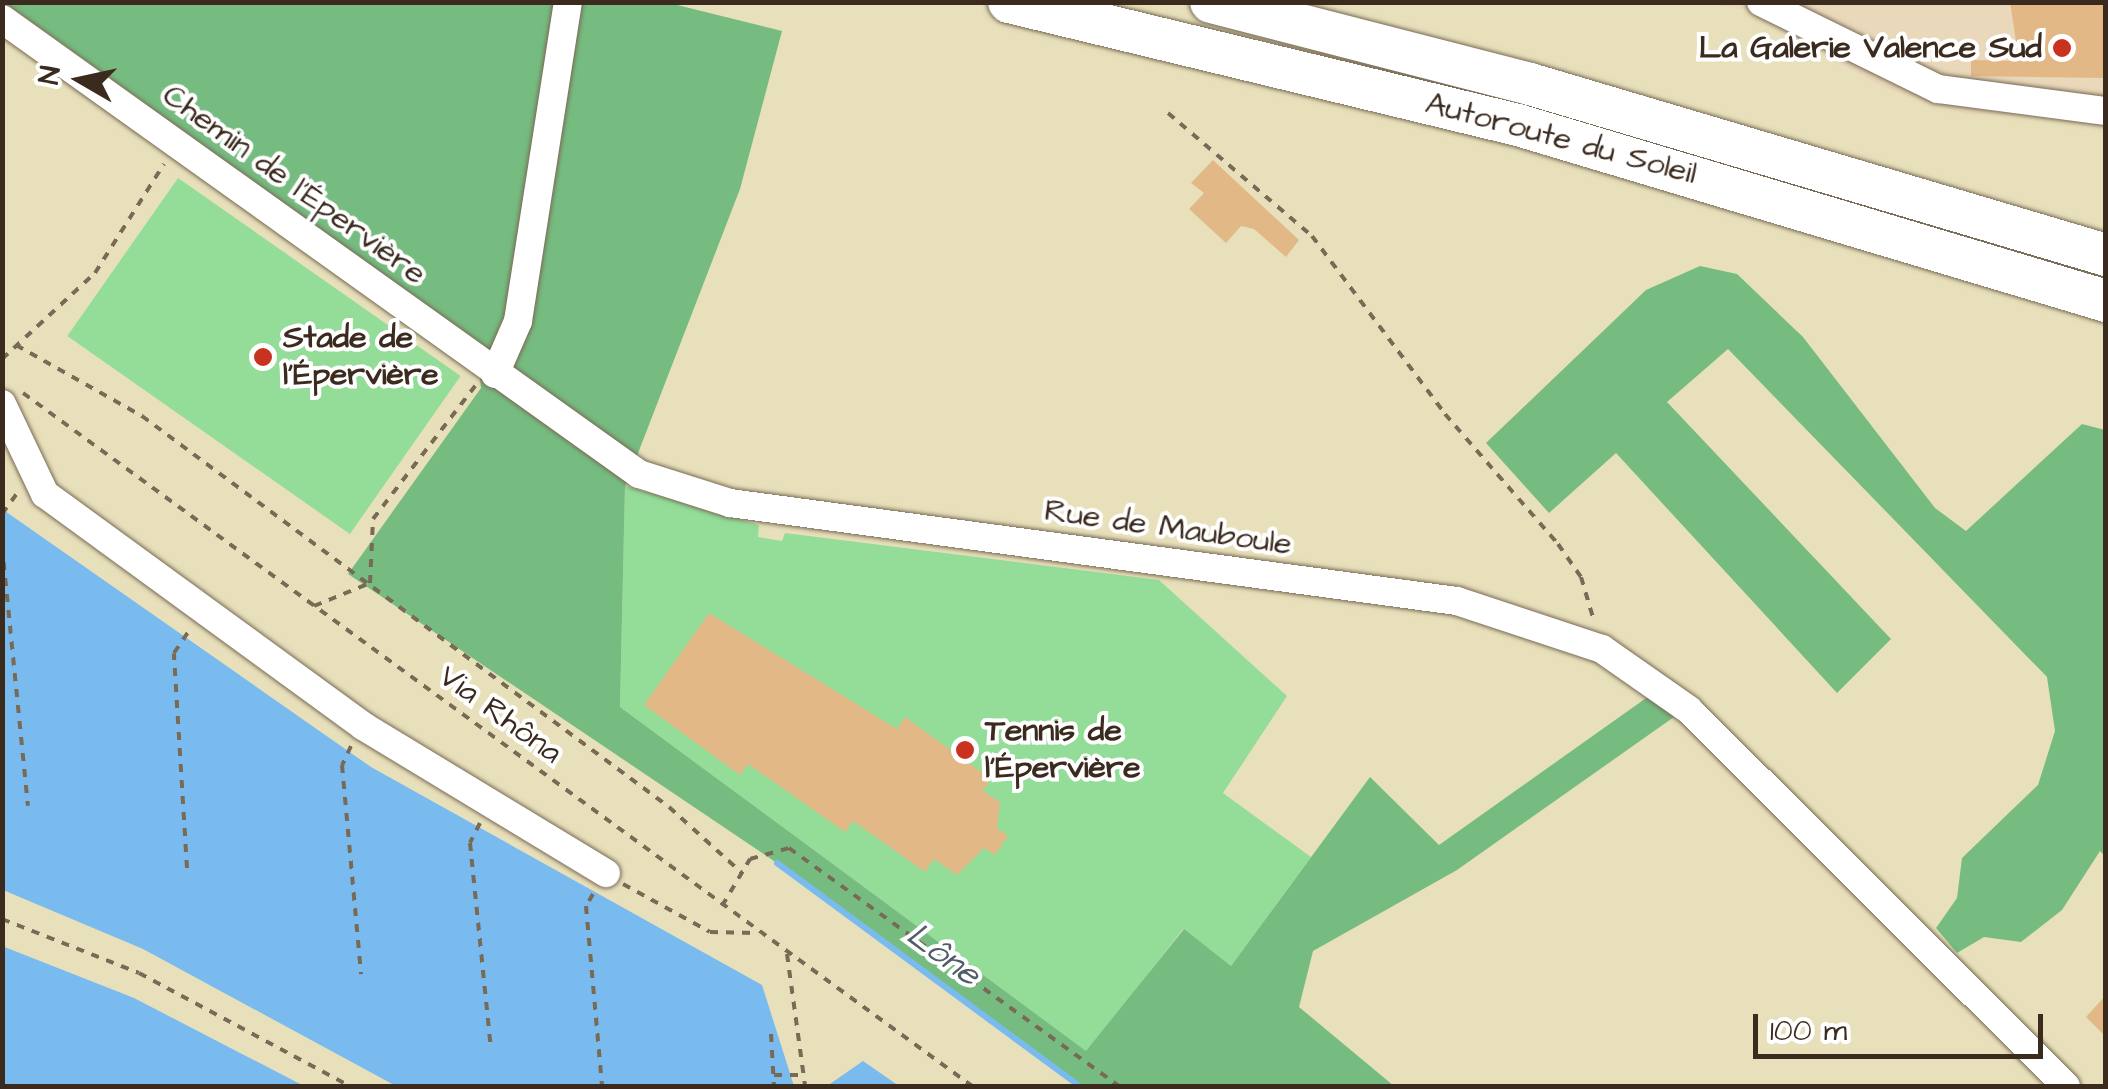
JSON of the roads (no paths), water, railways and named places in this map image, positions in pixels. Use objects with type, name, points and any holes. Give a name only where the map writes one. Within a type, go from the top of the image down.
[{"type":"highway","name":"Autoroute du Soleil","points":[[1009,2],[1518,125],[2106,301]]},
{"type":"highway","name":"Autoroute du Soleil","points":[[1210,2],[1622,110],[2106,255]]},
{"type":"street","points":[[495,374],[518,321],[568,2]]},
{"type":"street","points":[[1761,2],[1938,89],[2106,110]]},
{"type":"street","name":"Chemin de l'Épervière","points":[[2,18],[495,374]]},
{"type":"street","name":"Rue de Mauboule","points":[[495,374],[628,468],[730,503],[1457,601],[1602,649],[1689,710],[2066,1086]]},
{"type":"street","points":[[7,395],[32,474],[45,494],[362,726],[606,873]]},
{"type":"water","points":[[2,509],[371,767],[762,985],[794,1086],[396,1086],[143,949],[3,890]]},
{"type":"water","points":[[2,946],[134,998],[304,1086],[3,1086]]},
{"type":"water","points":[[863,1061],[899,1086],[827,1086]]},
{"type":"waterway","name":"Lône","points":[[777,863],[1080,1086]]},
{"type":"place","name":"La Galerie Valence Sud","points":[[2062,48]]},
{"type":"place","name":"Stade de l'Épervière","points":[[263,357]]},
{"type":"place","name":"Tennis de l'Épervière","points":[[965,750]]}]
